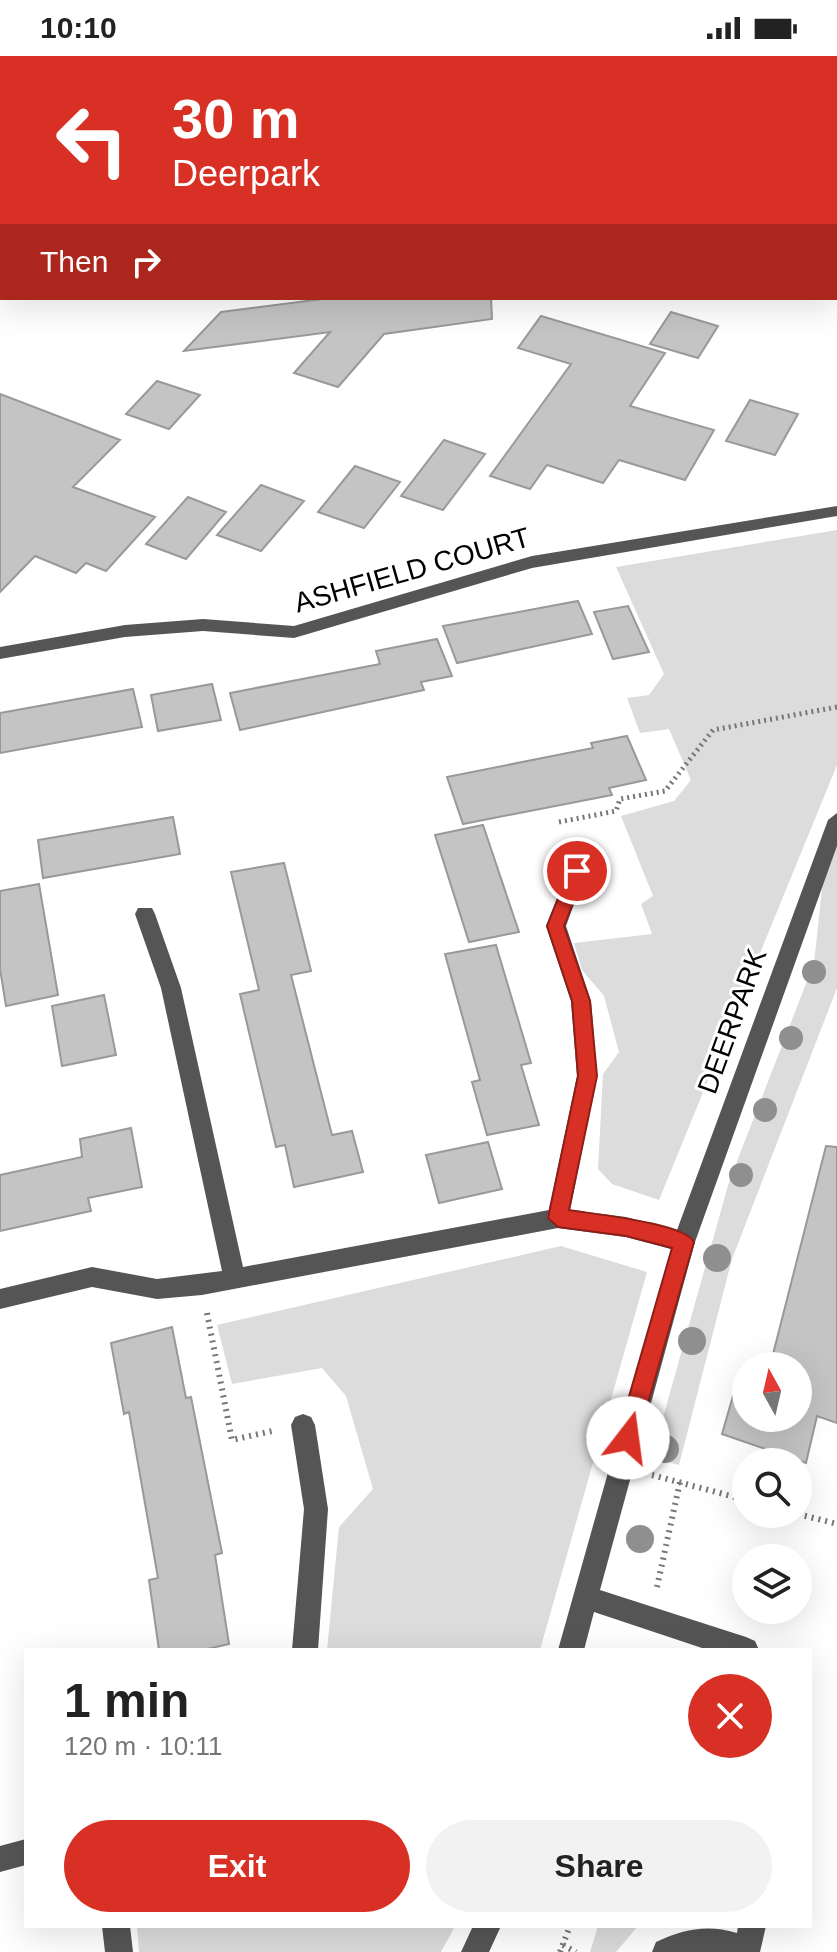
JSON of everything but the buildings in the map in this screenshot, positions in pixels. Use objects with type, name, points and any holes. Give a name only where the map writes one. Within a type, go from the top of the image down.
[{"type":"street","name":"ASHFIELD COURT","points":[[0,653],[125,631],[203,625],[294,632],[493,571],[569,554],[837,511]]},
{"type":"street","name":"DEERPARK","points":[[572,1648],[684,1242],[837,820]]},
{"type":"street","points":[[558,1218],[587,1076],[581,1001],[556,926],[577,871]]},
{"type":"street","points":[[145,914],[171,988],[235,1279]]},
{"type":"street","points":[[0,1299],[92,1277],[157,1289],[202,1285],[558,1218],[626,1227],[684,1242]]},
{"type":"street","points":[[303,1425],[316,1509],[305,1648]]},
{"type":"street","points":[[585,1597],[740,1648]]},
{"type":"street","points":[[0,1859],[24,1853]]},
{"type":"street","points":[[116,1928],[119,1952]]},
{"type":"street","points":[[475,1952],[486,1928]]},
{"type":"street","points":[[666,1952],[691,1940],[720,1939],[747,1950],[752,1928]]},
{"type":"path","points":[[559,822],[616,811],[620,799],[665,791],[713,730],[837,707]]},
{"type":"path","points":[[202,1285],[232,1440],[303,1425]]},
{"type":"path","points":[[650,1618],[680,1482],[732,1496]]},
{"type":"path","points":[[812,1518],[837,1524]]},
{"type":"path","points":[[569,1928],[561,1949],[576,1952]]},
{"type":"shaded area","points":[[837,530],[837,765],[659,1200],[612,1184],[598,1169],[603,1074],[619,1052],[604,996],[582,970],[574,943],[652,934],[641,904],[653,896],[621,816],[674,801],[691,780],[669,729],[640,733],[627,698],[649,695],[664,674],[616,567]]},
{"type":"shaded area","points":[[837,835],[837,988],[732,1259],[679,1465],[652,1457],[729,1182],[814,963],[825,861]]},
{"type":"shaded area","points":[[561,1246],[647,1272],[541,1648],[327,1648],[339,1527],[373,1489],[346,1396],[322,1368],[232,1384],[217,1325]]},
{"type":"shaded area","points":[[137,1928],[454,1928],[441,1952],[139,1952]]},
{"type":"shaded area","points":[[597,1928],[636,1928],[616,1952],[590,1952]]},
{"type":"route","points":[[577,871],[556,926],[581,1001],[587,1076],[558,1218],[626,1227],[684,1242],[628,1438]]}]
